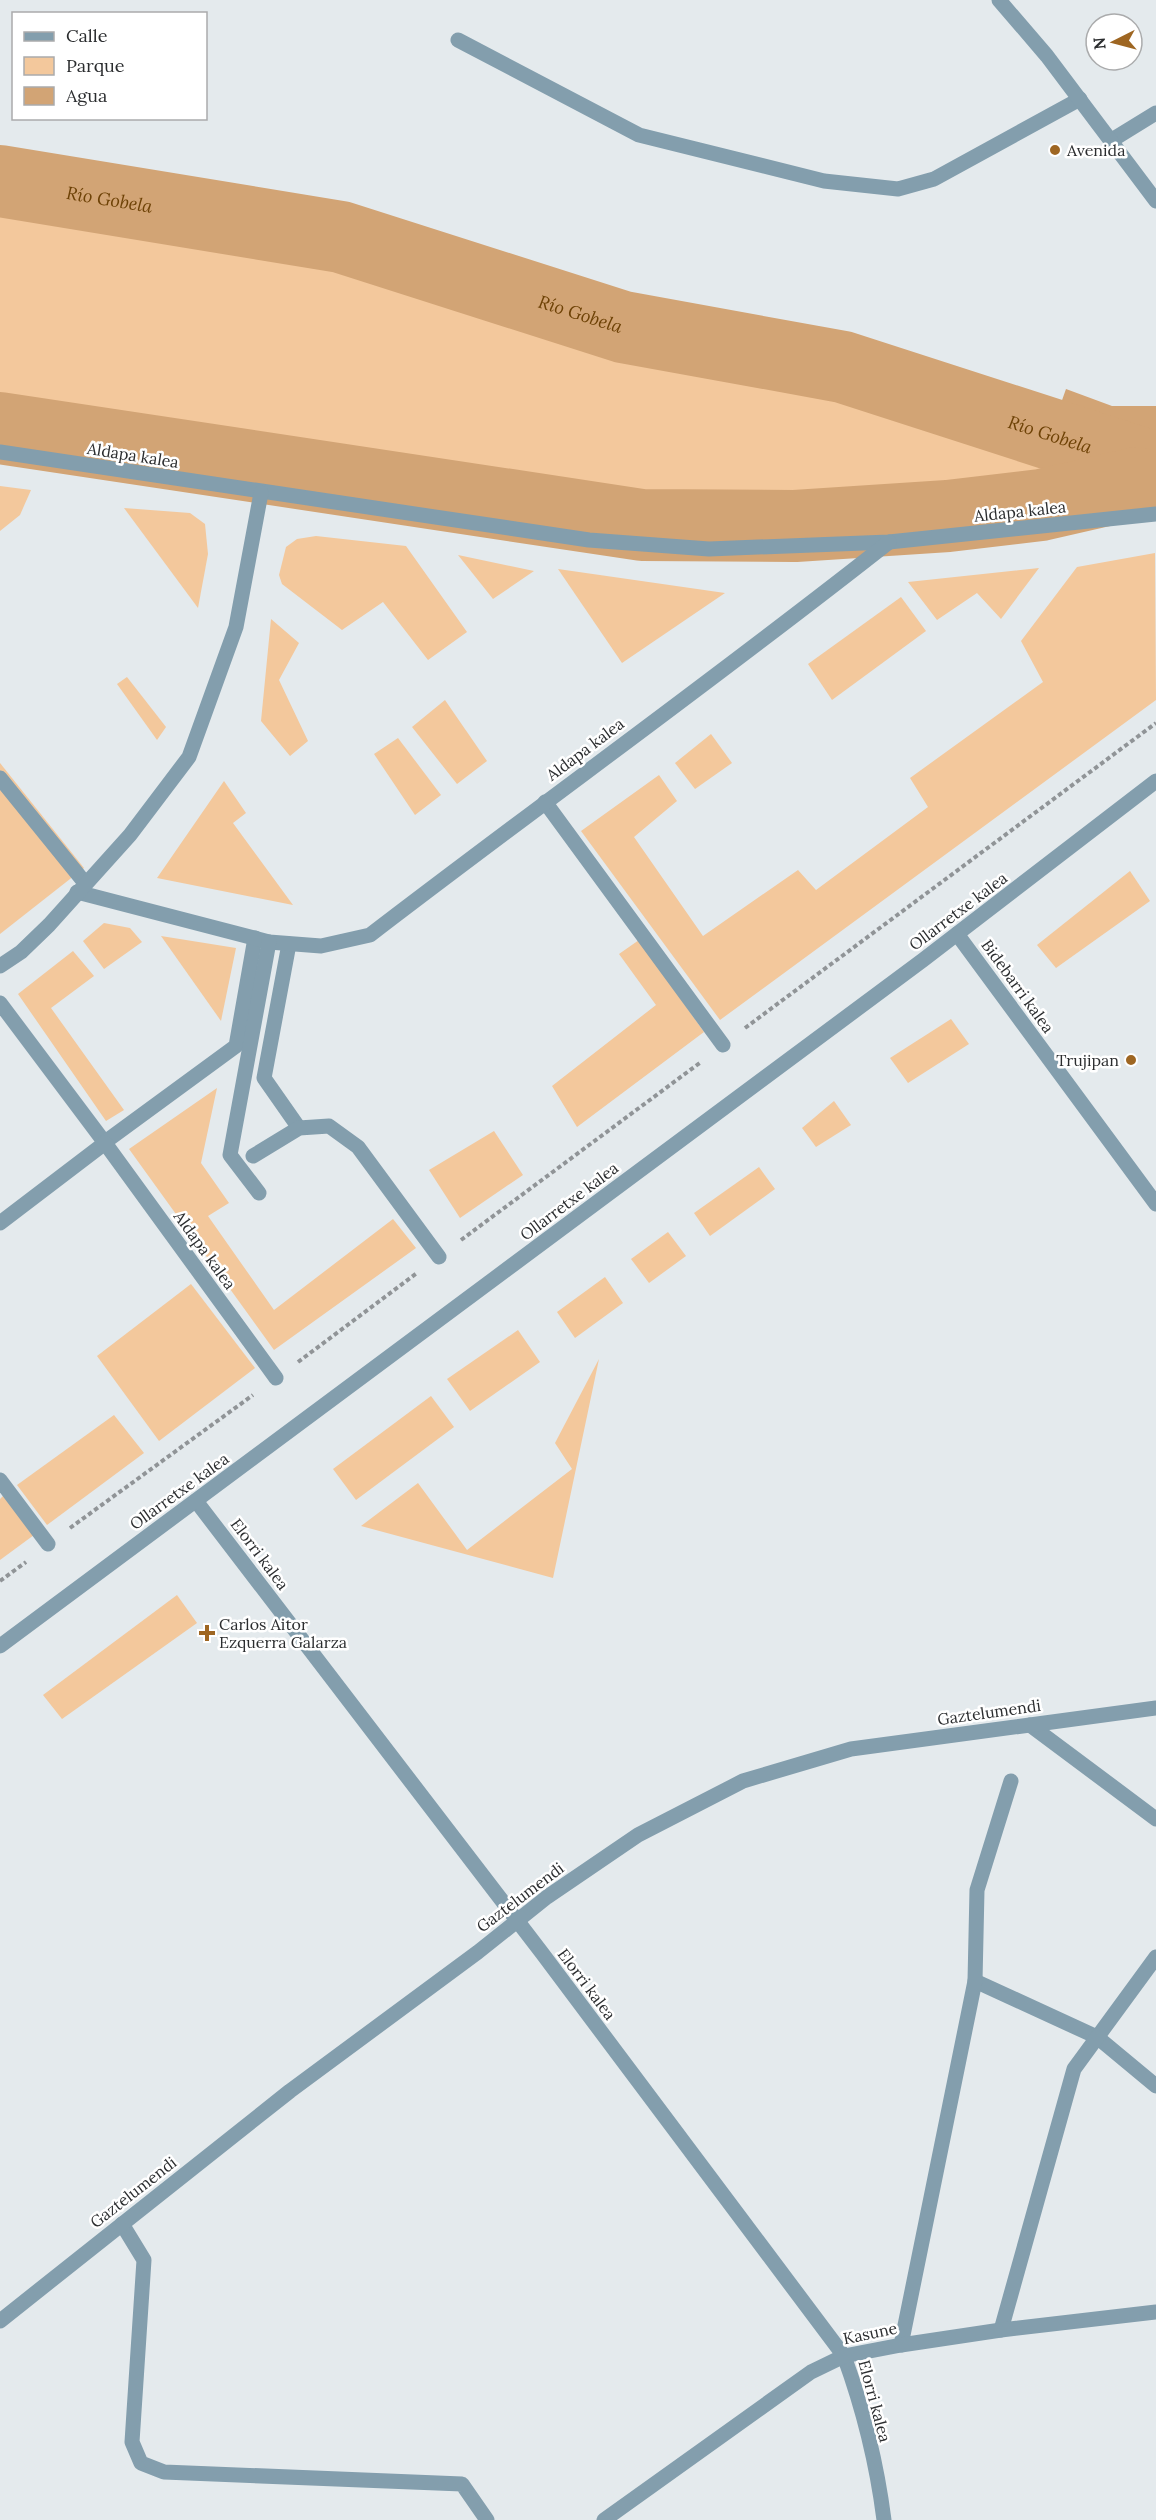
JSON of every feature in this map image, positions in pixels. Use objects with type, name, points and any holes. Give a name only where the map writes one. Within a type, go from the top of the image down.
[{"type":"street","points":[[999,0],[1080,99],[1156,201]]},
{"type":"street","points":[[458,40],[639,135],[825,181],[898,189],[934,179],[1080,99]]},
{"type":"street","points":[[1112,140],[1156,113]]},
{"type":"street","name":"Aldapa kalea","points":[[0,452],[261,493],[333,500],[611,542],[709,549],[889,542],[1156,514]]},
{"type":"street","points":[[0,966],[21,952],[35,938],[130,835],[189,757],[236,627],[261,493]]},
{"type":"street","name":"Aldapa kalea","points":[[81,888],[262,940],[321,946],[370,936],[788,621],[889,542]]},
{"type":"street","points":[[0,778],[81,888]]},
{"type":"street","name":"Ollarretxe kalea","points":[[0,1646],[957,934],[1156,782]]},
{"type":"street","points":[[545,802],[723,1045]]},
{"type":"street","name":"Bidebarri kalea","points":[[957,934],[1156,1204]]},
{"type":"street","points":[[0,1223],[236,1046],[262,940]]},
{"type":"street","points":[[259,1193],[230,1155],[262,940]]},
{"type":"street","points":[[289,944],[264,1078],[299,1128]]},
{"type":"street","name":"Aldapa kalea","points":[[0,1003],[276,1378]]},
{"type":"street","points":[[253,1156],[299,1128],[329,1126],[358,1147],[439,1257]]},
{"type":"street","points":[[0,1480],[48,1545]]},
{"type":"street","name":"Elorri kalea","points":[[196,1501],[517,1921],[844,2356],[858,2395],[884,2520]]},
{"type":"street","name":"Gaztelumendi","points":[[0,2321],[290,2091],[547,1897],[638,1835],[743,1781],[851,1749],[1156,1708]]},
{"type":"street","points":[[1030,1725],[1156,1819]]},
{"type":"street","points":[[901,2345],[975,1981],[977,1890],[1011,1781]]},
{"type":"street","points":[[1001,2330],[1074,2069],[1156,1957]]},
{"type":"street","points":[[975,1981],[1097,2037],[1156,2086]]},
{"type":"street","points":[[122,2224],[144,2260],[132,2442],[141,2463],[164,2472],[462,2484],[487,2520]]},
{"type":"street","name":"Kasune","points":[[604,2520],[812,2372],[844,2356],[1001,2330],[1156,2312]]},
{"type":"path","points":[[0,1581],[1156,723]]},
{"type":"green space","points":[[0,181],[341,237],[623,327],[843,367],[1156,468],[1156,480],[1041,505],[948,516],[795,526],[642,525],[0,431]]},
{"type":"green space","points":[[0,486],[31,490],[20,515],[0,531]]},
{"type":"green space","points":[[124,508],[190,513],[205,524],[208,554],[198,608]]},
{"type":"green space","points":[[316,536],[406,546],[467,632],[428,660],[383,602],[342,630],[282,584],[279,575],[286,547],[297,539]]},
{"type":"green space","points":[[1155,553],[1156,700],[720,1020],[581,831],[659,775],[677,801],[634,837],[703,936],[798,870],[816,890],[928,807],[910,778],[1043,682],[1021,641],[1077,567]]},
{"type":"green space","points":[[458,555],[534,571],[493,599]]},
{"type":"green space","points":[[1039,568],[1001,619],[977,593],[937,620],[908,582]]},
{"type":"green space","points":[[558,569],[725,593],[622,663]]},
{"type":"green space","points":[[901,597],[926,631],[832,700],[808,664]]},
{"type":"green space","points":[[271,619],[299,643],[279,680],[308,741],[290,756],[261,721]]},
{"type":"green space","points":[[127,677],[166,727],[157,740],[117,684]]},
{"type":"green space","points":[[445,700],[487,761],[457,784],[412,727]]},
{"type":"green space","points":[[711,734],[732,763],[695,789],[675,763]]},
{"type":"green space","points":[[398,738],[441,795],[415,815],[374,754]]},
{"type":"green space","points":[[0,763],[84,868],[0,934]]},
{"type":"green space","points":[[224,781],[246,813],[233,823],[293,905],[157,878]]},
{"type":"green space","points":[[1130,871],[1150,901],[1056,968],[1037,945]]},
{"type":"green space","points":[[104,923],[130,928],[142,942],[104,969],[83,941]]},
{"type":"green space","points":[[161,936],[236,948],[221,1021]]},
{"type":"green space","points":[[639,940],[704,1032],[577,1127],[552,1086],[656,1005],[619,954]]},
{"type":"green space","points":[[73,951],[94,976],[51,1008],[124,1110],[106,1121],[18,994]]},
{"type":"green space","points":[[951,1019],[969,1044],[908,1083],[890,1058]]},
{"type":"green space","points":[[217,1088],[201,1163],[229,1203],[208,1216],[274,1310],[393,1219],[416,1248],[274,1350],[129,1149]]},
{"type":"green space","points":[[834,1101],[851,1125],[816,1147],[802,1128]]},
{"type":"green space","points":[[494,1131],[523,1175],[460,1218],[429,1170]]},
{"type":"green space","points":[[759,1167],[775,1189],[710,1236],[694,1213]]},
{"type":"green space","points":[[668,1232],[686,1256],[649,1283],[631,1259]]},
{"type":"green space","points":[[605,1277],[623,1303],[575,1338],[557,1312]]},
{"type":"green space","points":[[191,1284],[255,1368],[159,1441],[97,1356]]},
{"type":"green space","points":[[518,1330],[540,1362],[470,1411],[447,1379]]},
{"type":"green space","points":[[599,1359],[553,1578],[361,1526],[418,1483],[467,1550],[572,1469],[555,1443]]},
{"type":"green space","points":[[431,1396],[454,1427],[356,1500],[333,1469]]},
{"type":"green space","points":[[114,1415],[144,1453],[47,1525],[17,1485]]},
{"type":"green space","points":[[4,1495],[34,1535],[0,1560],[0,1499]]},
{"type":"green space","points":[[177,1595],[197,1623],[62,1719],[43,1695]]},
{"type":"water","points":[[1066,389],[1112,406],[1156,406],[1156,487],[1041,505],[1050,434]]},
{"type":"waterway","name":"Río Gobela","points":[[0,181],[341,237],[623,327],[843,367],[1156,468]]},
{"type":"waterway","name":"Río Gobela","points":[[0,428],[642,525],[795,526],[948,516],[1041,505],[1137,483]]},
{"type":"place","name":"Avenida","points":[[1055,150]]},
{"type":"place","name":"Trujipan","points":[[1131,1060]]},
{"type":"place","name":"Carlos Aitor Ezquerra Galarza","points":[[207,1633]]}]
